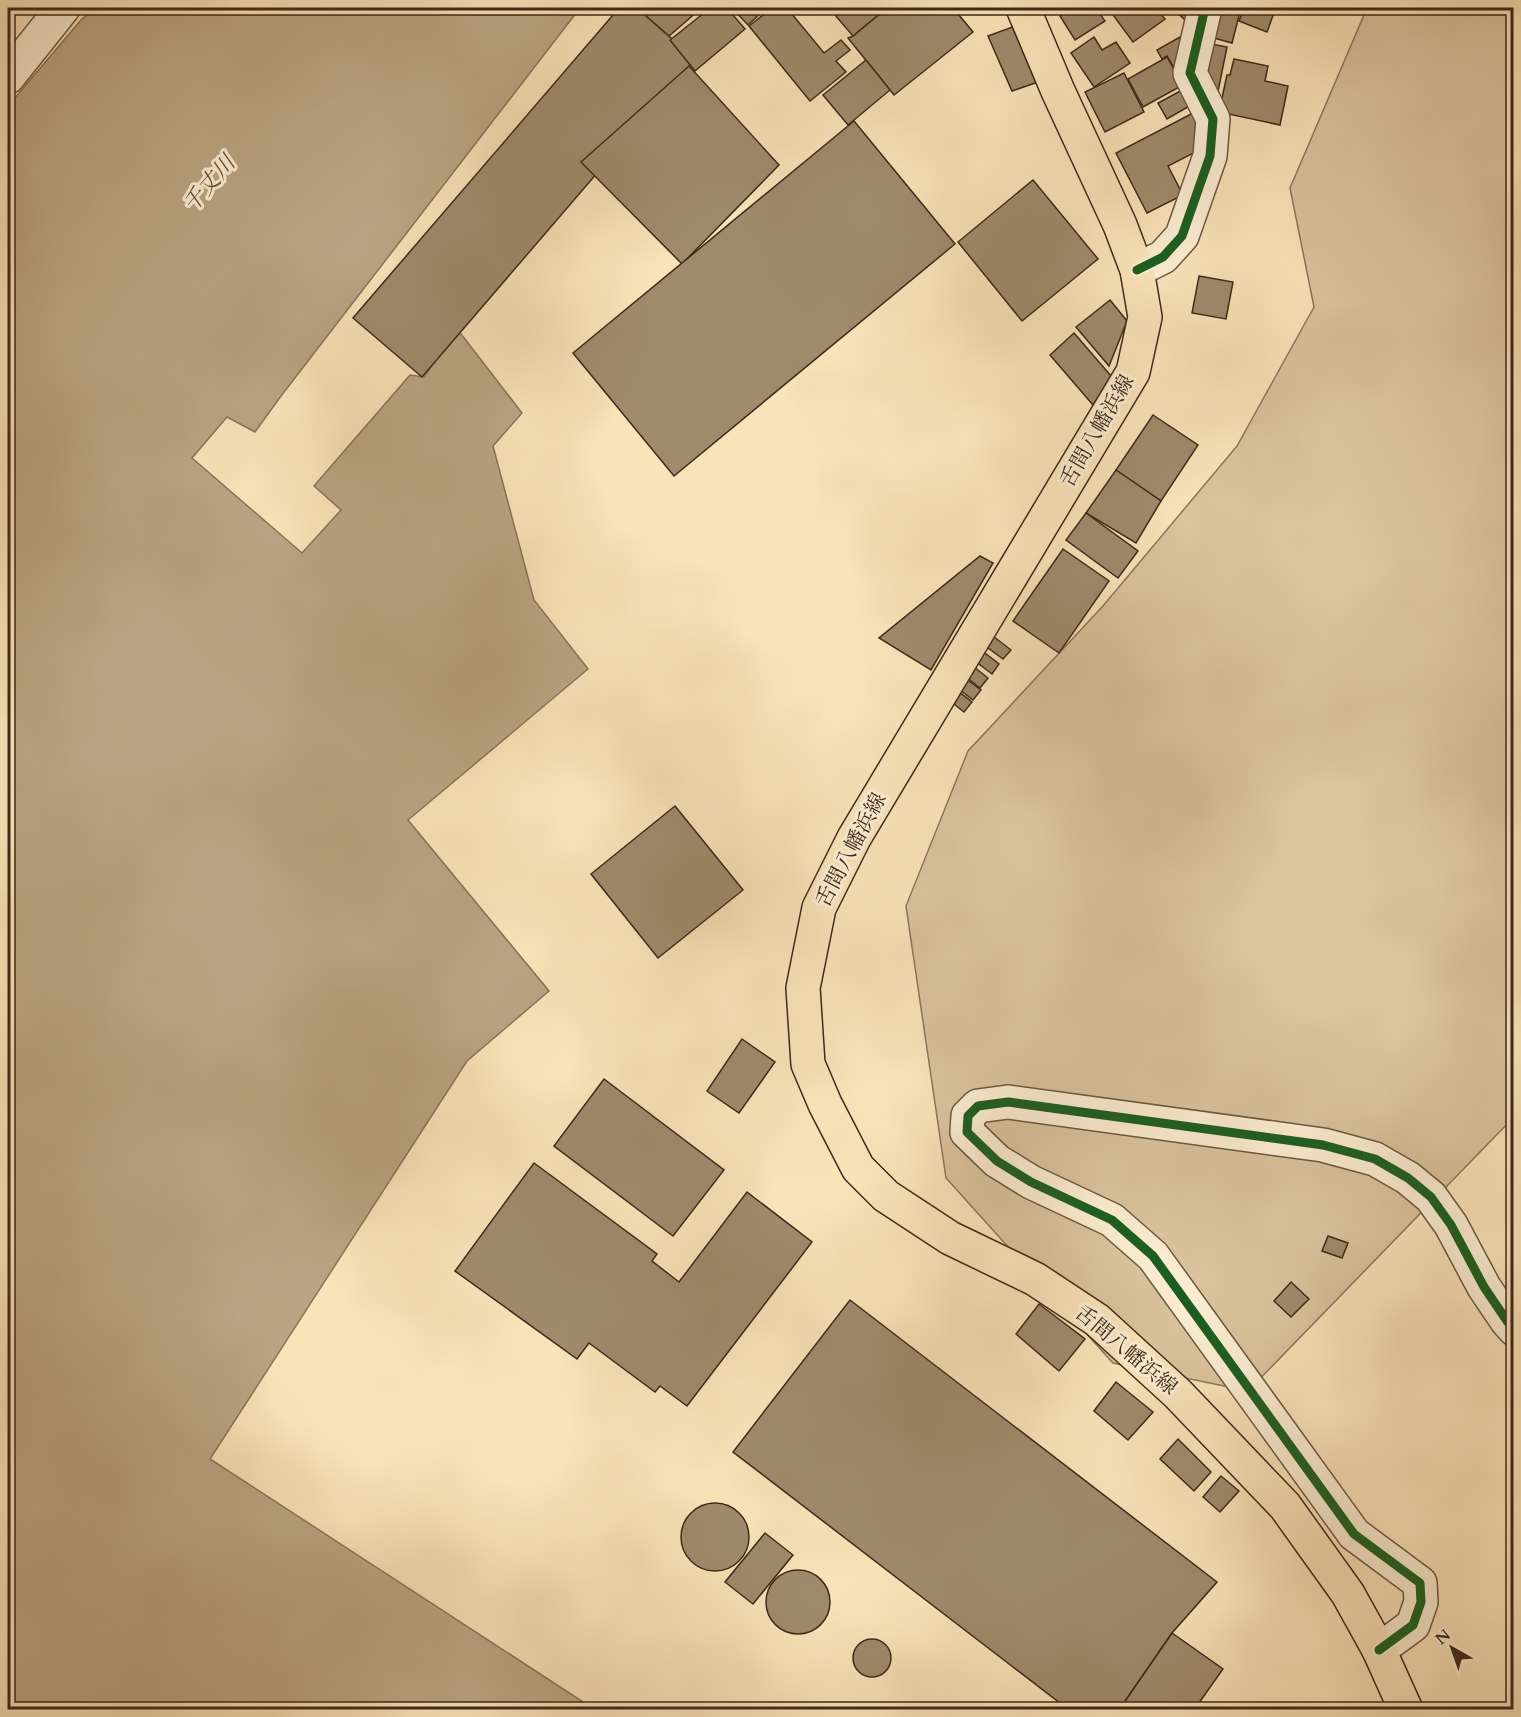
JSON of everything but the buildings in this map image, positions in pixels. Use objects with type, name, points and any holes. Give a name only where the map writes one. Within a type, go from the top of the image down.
[{"type":"main road","name":"舌間八幡浜線","points":[[1023,8],[1058,91],[1120,225],[1137,270],[1145,317],[1133,372],[854,838],[819,908],[803,988],[808,1064],[825,1104],[858,1168],[886,1196],[950,1238],[1035,1279],[1097,1320],[1178,1394],[1285,1506],[1348,1594],[1379,1650],[1406,1710]]},
{"type":"street","points":[[8,78],[63,8]]},
{"type":"street","points":[[1137,270],[1163,257],[1182,236],[1210,156],[1213,119],[1190,74],[1205,8]]},
{"type":"street","points":[[1379,1650],[1413,1625],[1421,1602],[1420,1583],[1354,1534],[1153,1256],[1112,1220],[1031,1182],[997,1161],[967,1132],[968,1116],[978,1106],[1008,1102],[1323,1144],[1375,1159],[1408,1178],[1431,1197],[1451,1225],[1484,1287],[1514,1329]]},
{"type":"shaded area","points":[[1367,8],[1513,8],[1513,1118],[1248,1391],[1113,1363],[946,1178],[906,906],[968,751],[1103,606],[1237,446],[1314,307],[1290,188]]},
{"type":"water","name":"千丈川","points":[[95,8],[580,8],[255,432],[227,417],[192,458],[302,553],[341,510],[314,486],[410,375],[424,377],[458,330],[522,413],[493,446],[534,600],[588,669],[408,820],[549,991],[467,1061],[210,1459],[594,1709],[8,1710],[8,106],[81,20]]},
{"type":"cycle path","points":[[1137,270],[1163,257],[1182,236],[1210,156],[1213,119],[1190,73],[1205,8]]},
{"type":"cycle path","points":[[1379,1650],[1413,1625],[1421,1602],[1420,1583],[1354,1534],[1153,1256],[1112,1220],[1031,1182],[997,1161],[967,1132],[968,1116],[978,1106],[1008,1102],[1323,1145],[1375,1159],[1408,1178],[1431,1197],[1451,1225],[1484,1287],[1514,1329]]}]
